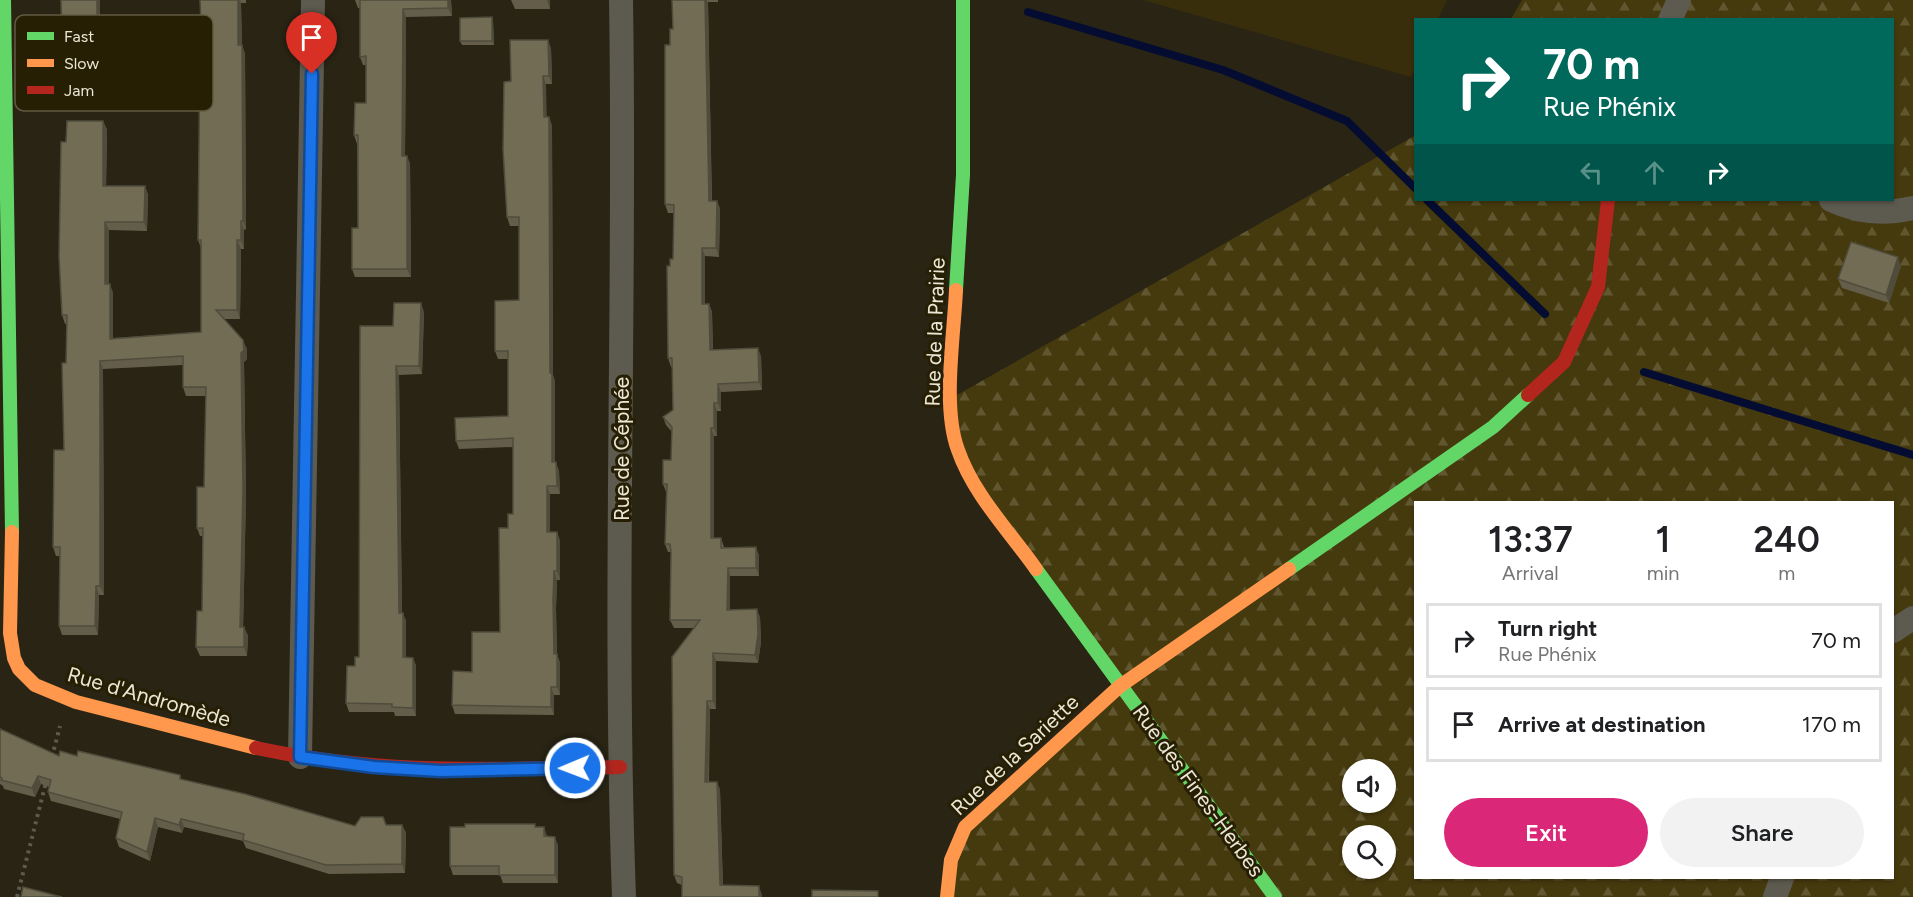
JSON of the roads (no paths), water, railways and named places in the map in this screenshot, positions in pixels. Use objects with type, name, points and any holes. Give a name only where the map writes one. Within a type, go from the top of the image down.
[{"type":"street","name":"Rue d'Andromède","points":[[4,0],[13,582],[9,645],[25,678],[66,699],[202,736],[300,757],[374,767],[441,771],[620,766]]},
{"type":"street","points":[[300,757],[313,0]]},
{"type":"street","name":"Rue de Céphée","points":[[621,0],[623,168],[620,766],[624,897]]},
{"type":"street","name":"Rue de la Prairie","points":[[963,0],[963,175],[950,399],[957,449],[972,480],[1120,686]]},
{"type":"street","points":[[1672,18],[1679,0]]},
{"type":"street","points":[[1833,201],[1845,207],[1874,214],[1913,208]]},
{"type":"street","name":"Rue de la Sariette","points":[[947,897],[946,873],[955,844],[965,827],[1120,686],[1493,427],[1564,362],[1598,287],[1606,204]]},
{"type":"street","points":[[1894,630],[1913,618]]},
{"type":"street","name":"Rue des Fines-Herbes","points":[[1120,686],[1275,897]]},
{"type":"street","points":[[1775,897],[1782,879]]},
{"type":"waterway","points":[[1028,12],[1223,70],[1347,121],[1414,187]]},
{"type":"waterway","points":[[1428,201],[1545,314]]},
{"type":"waterway","points":[[1644,372],[1913,455]]}]
